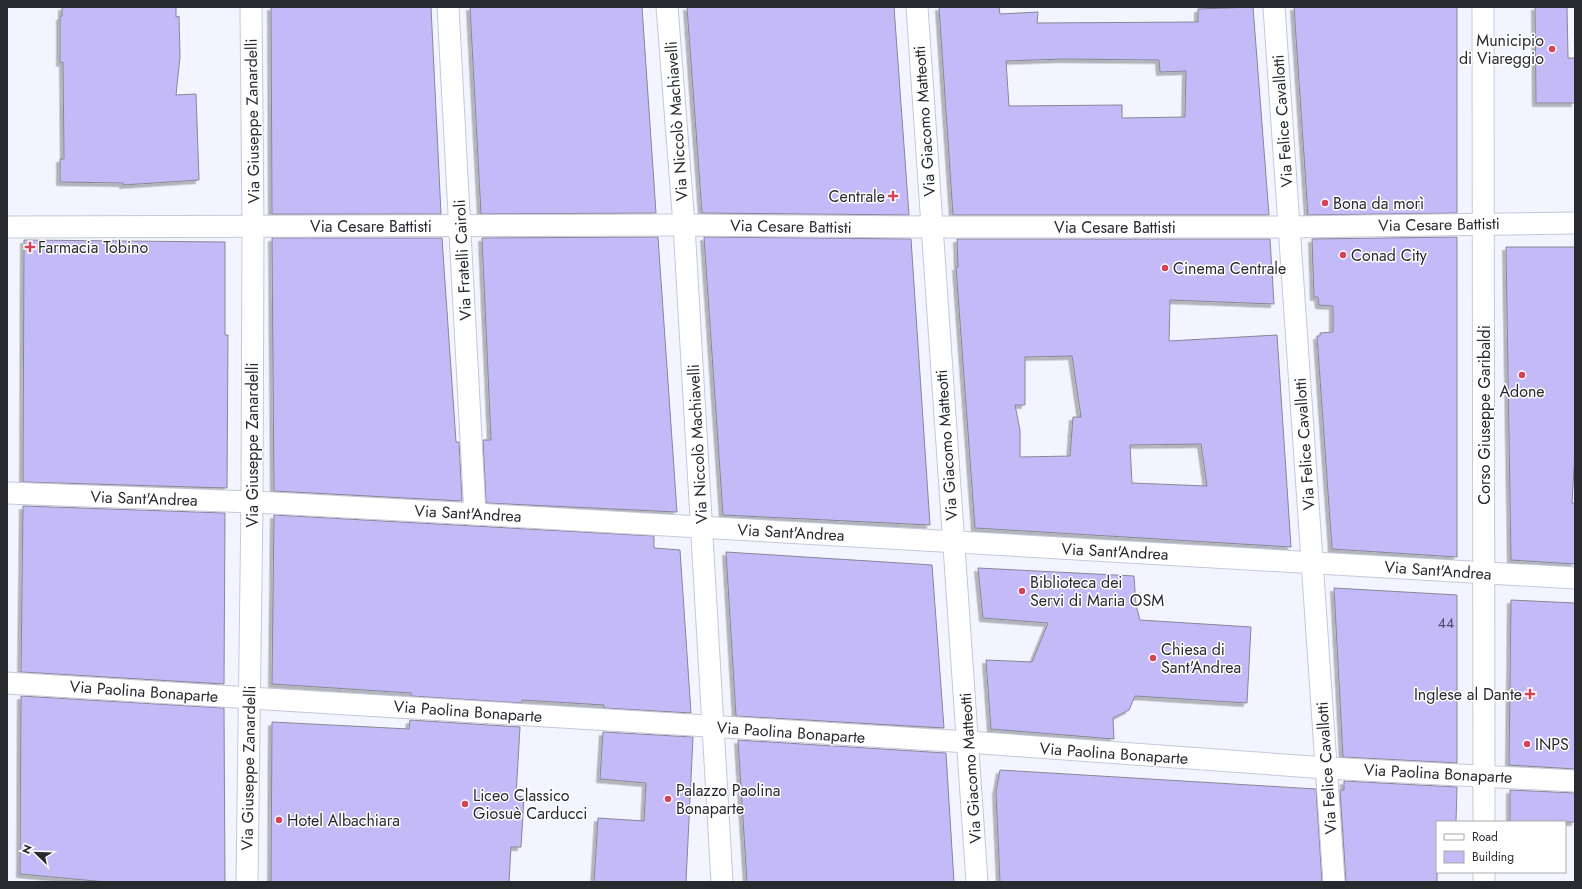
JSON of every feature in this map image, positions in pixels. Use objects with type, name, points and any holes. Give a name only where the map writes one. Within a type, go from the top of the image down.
[{"type":"street","name":"Via Giuseppe Zanardelli","points":[[247,882],[252,502],[253,227],[251,7]]},
{"type":"street","name":"Via Fratelli Cairoli","points":[[448,7],[475,514]]},
{"type":"street","name":"Via Niccolò Machiavelli","points":[[667,7],[684,225],[722,882]]},
{"type":"street","name":"Via Giacomo Matteotti","points":[[917,7],[977,882]]},
{"type":"street","name":"Via Felice Cavallotti","points":[[1274,7],[1334,882]]},
{"type":"street","name":"Corso Giuseppe Garibaldi","points":[[1483,7],[1485,573],[1484,821]]},
{"type":"street","name":"Via Cesare Battisti","points":[[7,227],[460,225],[1289,227],[1483,223],[1575,223]]},
{"type":"street","name":"Via Sant'Andrea","points":[[7,493],[252,502],[701,526],[1575,578]]},
{"type":"street","name":"Via Paolina Bonaparte","points":[[7,683],[968,742],[1326,768],[1484,775],[1575,781]]},
{"type":"building","points":[[62,7],[176,7],[176,17],[179,16],[180,57],[176,95],[196,94],[199,180],[123,185],[123,183],[60,182],[60,159],[64,159],[63,62],[60,63],[60,17],[62,16]]},
{"type":"building","points":[[271,7],[431,7],[441,214],[272,214]]},
{"type":"building","points":[[470,7],[642,7],[656,213],[481,214]]},
{"type":"building","points":[[687,7],[894,7],[909,215],[702,213]]},
{"type":"building","points":[[939,7],[999,7],[1000,14],[1038,12],[1037,23],[1198,22],[1198,9],[1253,7],[1269,215],[953,215]],"holes":[[[1062,59],[1159,60],[1160,72],[1186,71],[1185,117],[1122,118],[1122,105],[1009,106],[1006,61]]]},
{"type":"building","points":[[1294,7],[1457,7],[1457,213],[1308,215]]},
{"type":"building","name":"Municipio di Viareggio","points":[[1535,7],[1567,7],[1568,58],[1575,58],[1575,103],[1536,103]]},
{"type":"building","points":[[658,237],[677,512],[486,503],[483,440],[491,440],[482,238]]},
{"type":"building","points":[[704,237],[911,239],[930,525],[723,515]]},
{"type":"building","points":[[1457,237],[1457,557],[1332,549],[1317,336],[1320,336],[1320,333],[1333,332],[1333,306],[1319,305],[1318,297],[1314,297],[1312,239]]},
{"type":"building","points":[[272,238],[442,238],[456,442],[459,442],[462,501],[274,491]]},
{"type":"building","points":[[957,239],[1270,239],[1274,304],[1170,300],[1169,341],[1277,335],[1291,547],[975,528],[956,267],[958,267]],"holes":[[[1072,356],[1081,417],[1073,417],[1070,456],[1020,457],[1020,430],[1015,405],[1025,405],[1025,357]],[[1201,444],[1207,486],[1132,483],[1130,445]]]},
{"type":"building","points":[[24,240],[225,242],[225,335],[228,335],[227,488],[23,482]]},
{"type":"building","points":[[1506,247],[1575,247],[1575,452],[1572,503],[1575,503],[1575,564],[1511,560]]},
{"type":"building","points":[[23,506],[225,513],[224,684],[21,672]]},
{"type":"building","points":[[274,515],[654,536],[654,548],[680,550],[691,713],[604,708],[604,705],[522,700],[522,703],[411,696],[411,693],[272,684]]},
{"type":"building","points":[[726,552],[932,565],[944,728],[736,716]]},
{"type":"building","points":[[978,568],[1134,576],[1136,605],[1140,620],[1251,627],[1247,703],[1135,696],[1129,710],[1113,718],[1114,739],[991,729],[986,660],[1032,662],[1048,623],[983,618]]},
{"type":"building","points":[[1334,588],[1457,595],[1457,763],[1343,757]]},
{"type":"building","points":[[1511,600],[1575,603],[1575,769],[1509,765]]},
{"type":"building","points":[[21,696],[224,708],[225,882],[106,882],[20,874]]},
{"type":"building","points":[[410,720],[520,727],[516,796],[524,797],[521,847],[511,847],[509,882],[271,882],[272,722],[409,729]]},
{"type":"building","name":"Palazzo Paolina Bonaparte","points":[[603,732],[693,737],[686,882],[594,882],[598,818],[644,821],[646,783],[600,779]]},
{"type":"building","points":[[738,740],[946,753],[954,882],[747,882]]},
{"type":"building","points":[[1000,770],[1316,789],[1322,882],[1000,882],[996,792]]},
{"type":"building","points":[[1344,781],[1457,787],[1456,821],[1436,821],[1437,882],[1346,882],[1340,790],[1344,790]]},
{"type":"building","points":[[1510,790],[1575,793],[1575,822],[1510,821]]},
{"type":"place","name":"Municipio di Viareggio","points":[[1552,49]]},
{"type":"place","name":"Centrale","points":[[893,196]]},
{"type":"place","name":"Bona da morì","points":[[1325,203]]},
{"type":"place","name":"Farmacia Tobino","points":[[30,247]]},
{"type":"place","name":"Conad City","points":[[1343,255]]},
{"type":"place","name":"Cinema Centrale","points":[[1165,268]]},
{"type":"place","name":"Adone","points":[[1522,375]]},
{"type":"place","name":"Biblioteca dei Servi di Maria OSM","points":[[1022,591]]},
{"type":"place","name":"Chiesa di Sant'Andrea","points":[[1153,658]]},
{"type":"place","name":"Inglese al Dante","points":[[1530,694]]},
{"type":"place","name":"INPS","points":[[1527,744]]},
{"type":"place","name":"Palazzo Paolina Bonaparte","points":[[668,799]]},
{"type":"place","name":"Liceo Classico Giosuè Carducci","points":[[465,804]]},
{"type":"place","name":"Hotel Albachiara","points":[[279,820]]}]
